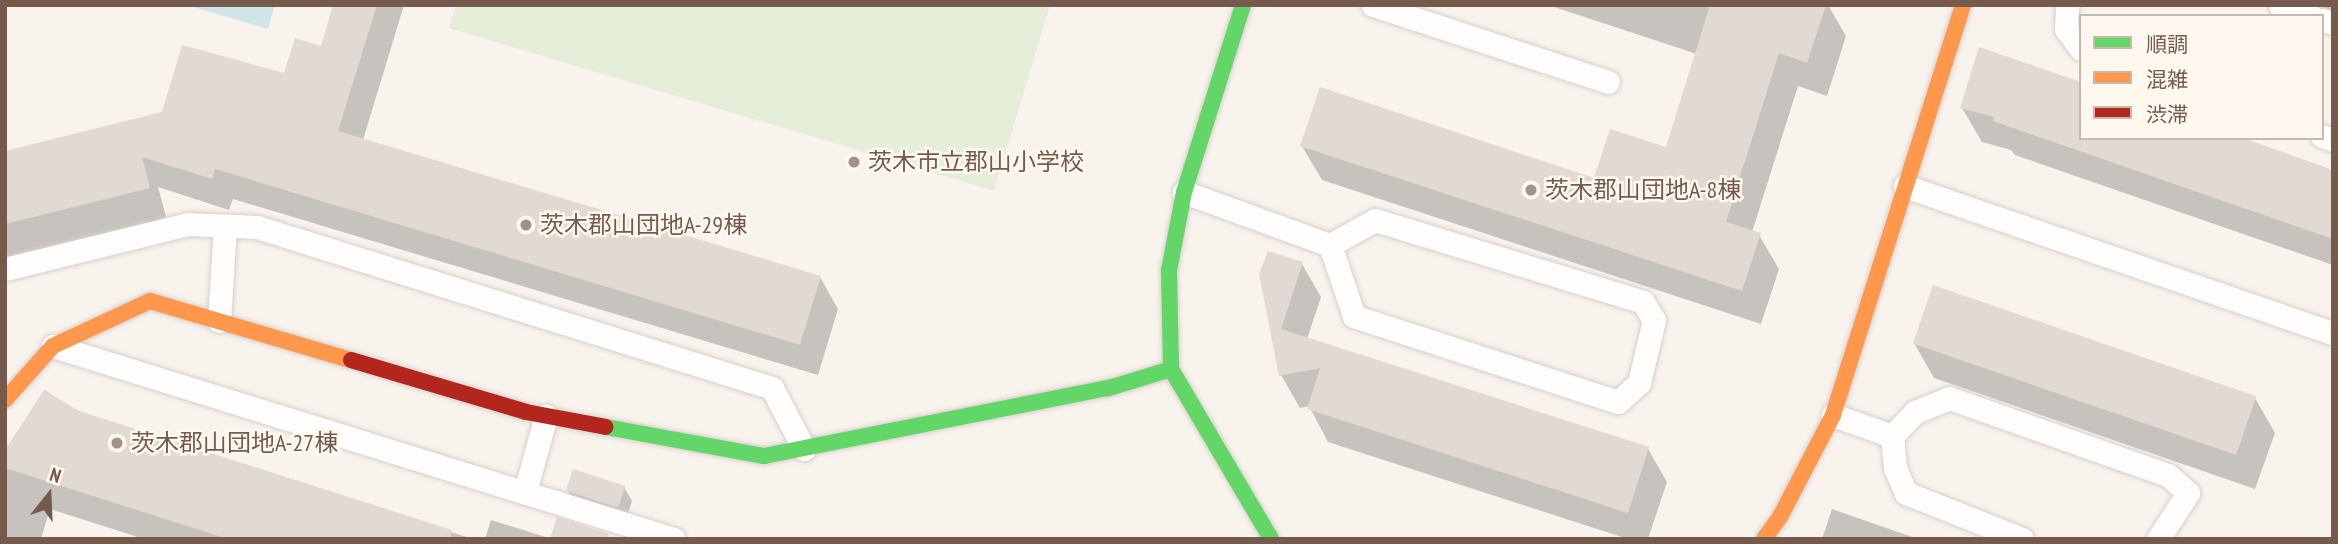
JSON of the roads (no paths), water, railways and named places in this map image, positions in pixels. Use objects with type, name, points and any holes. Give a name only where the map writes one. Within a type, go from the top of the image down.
[{"type":"street","points":[[1243,5],[1184,192],[1169,271],[1171,369],[1271,539]]},
{"type":"street","points":[[1764,539],[1780,517],[1833,415],[1963,5]]},
{"type":"street","points":[[5,400],[53,346],[150,301],[547,416],[764,456],[1109,388],[1171,369]]},
{"type":"lane","points":[[1373,5],[1608,82]]},
{"type":"lane","points":[[2067,5],[2066,29],[2079,46]]},
{"type":"lane","points":[[2280,5],[2305,14]]},
{"type":"lane","points":[[1905,186],[2333,333]]},
{"type":"lane","points":[[1184,192],[1331,245],[1375,220],[1643,302],[1654,320],[1639,383],[1618,402],[1354,316],[1331,245]]},
{"type":"lane","points":[[5,269],[188,224],[257,227],[772,388],[804,449]]},
{"type":"lane","points":[[219,321],[225,226]]},
{"type":"lane","points":[[53,346],[674,539]]},
{"type":"lane","points":[[2022,539],[1906,493],[1895,468],[1892,436],[1915,412],[1949,398],[2168,475],[2188,493],[2158,539]]},
{"type":"lane","points":[[1833,415],[1892,436]]},
{"type":"lane","points":[[526,492],[547,416]]},
{"type":"water","points":[[187,5],[275,5],[268,29]]},
{"type":"place","name":"茨木市立郡山小学校","points":[[854,162]]},
{"type":"place","name":"茨木郡山団地A-8棟","points":[[1531,190]]},
{"type":"place","name":"茨木郡山団地A-29棟","points":[[526,225]]},
{"type":"place","name":"茨木郡山団地A-27棟","points":[[117,443]]}]
